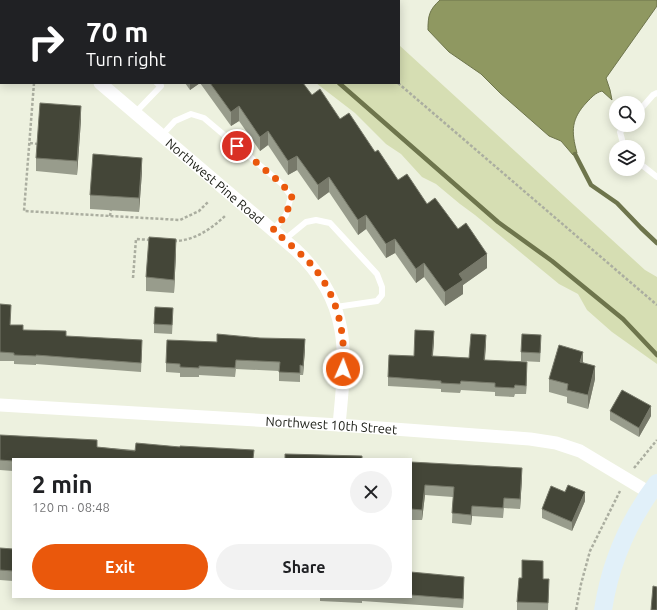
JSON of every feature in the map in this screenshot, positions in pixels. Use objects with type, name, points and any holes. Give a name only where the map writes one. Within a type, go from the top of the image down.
[{"type":"main road","points":[[603,610],[617,556],[631,523],[653,488]]},
{"type":"street","name":"Northwest Pine Road","points":[[101,84],[273,230],[308,262],[319,275],[328,289],[336,307],[343,333],[344,345],[339,425]]},
{"type":"street","name":"Northwest 10th Street","points":[[0,405],[339,425],[519,437],[543,440],[580,451],[627,479],[653,488]]},
{"type":"lane","points":[[136,113],[161,86],[159,84]]},
{"type":"lane","points":[[645,104],[653,95],[657,93]]},
{"type":"lane","points":[[162,135],[175,121],[191,114],[204,118],[282,184],[292,196],[286,215],[273,230]]},
{"type":"lane","points":[[645,168],[657,177]]},
{"type":"lane","points":[[284,240],[306,222],[316,220],[330,223],[377,274],[382,287],[382,294],[377,302],[336,307]]},
{"type":"path","points":[[34,84],[24,211],[180,220],[199,211],[209,201]]},
{"type":"path","points":[[399,84],[657,304]]},
{"type":"path","points":[[30,143],[38,144]]},
{"type":"path","points":[[110,216],[111,210]]},
{"type":"path","points":[[169,241],[184,240],[200,234],[216,224],[225,216]]},
{"type":"path","points":[[133,278],[136,239],[156,240]]},
{"type":"path","points":[[576,610],[580,584],[590,551],[601,527],[627,479],[657,440]]},
{"type":"shaded area","points":[[440,0],[657,0],[657,6],[606,78],[611,96],[609,97],[602,91],[594,95],[578,114],[575,120],[573,132],[577,153],[573,155],[561,141],[549,136],[500,93],[481,74],[449,52],[428,30],[428,21],[433,7]]},
{"type":"shaded area","points":[[400,46],[645,270],[657,277],[657,364],[612,332],[587,310],[578,294],[559,284],[436,184],[422,177],[401,154],[386,144],[355,113],[317,84],[400,84]]},
{"type":"building","points":[[211,84],[304,84],[312,95],[320,89],[340,119],[349,113],[375,152],[378,150],[398,180],[407,174],[427,204],[435,198],[458,229],[466,223],[487,254],[459,274],[463,280],[445,292],[424,263],[416,269],[395,239],[386,244],[366,215],[358,220],[329,177],[318,185],[297,156],[288,161],[268,131],[260,137],[239,106],[231,112]]},
{"type":"building","points":[[40,103],[81,106],[77,161],[36,158]]},
{"type":"building","points":[[93,154],[142,158],[139,198],[90,195]]},
{"type":"building","points":[[149,237],[176,239],[174,280],[146,277]]},
{"type":"building","points":[[0,304],[11,305],[10,325],[23,325],[23,330],[66,331],[66,336],[142,340],[141,363],[36,355],[14,355],[14,353],[0,352]]},
{"type":"building","points":[[155,307],[173,308],[172,325],[154,324]]},
{"type":"building","points":[[415,330],[434,331],[432,356],[469,358],[471,334],[486,335],[484,360],[527,362],[526,386],[515,385],[514,388],[495,387],[495,383],[461,381],[460,384],[441,383],[441,381],[388,377],[389,355],[414,356]]},
{"type":"building","points":[[217,334],[260,338],[305,339],[303,366],[300,365],[300,373],[279,372],[280,362],[236,360],[235,368],[199,366],[199,368],[180,367],[180,364],[166,363],[167,340],[217,342]]},
{"type":"building","points":[[522,334],[541,335],[540,353],[521,352]]},
{"type":"building","points":[[559,345],[583,352],[580,362],[595,366],[588,395],[567,390],[568,384],[549,379]]},
{"type":"building","points":[[622,390],[651,406],[639,428],[610,411]]},
{"type":"building","points":[[0,435],[97,440],[97,447],[135,451],[136,443],[180,447],[254,450],[253,458],[12,458],[12,461],[0,460]]},
{"type":"building","points":[[285,454],[362,456],[362,458],[285,458]]},
{"type":"building","points":[[412,462],[522,468],[520,499],[504,498],[503,508],[472,506],[471,515],[452,513],[454,487],[425,485],[422,510],[412,509]]},
{"type":"building","points":[[568,485],[585,492],[572,522],[542,509],[551,486],[565,492]]},
{"type":"building","points":[[0,548],[12,549],[12,571],[0,570]]},
{"type":"building","points":[[522,560],[543,561],[543,579],[549,579],[548,603],[517,602],[519,578],[522,578]]},
{"type":"building","points":[[412,572],[464,577],[463,599],[412,595]]},
{"type":"building","points":[[653,586],[657,587],[657,610],[651,610]]},
{"type":"waterway","points":[[340,84],[498,222],[552,261],[623,319],[657,355]]},
{"type":"waterway","points":[[575,154],[591,185],[617,203],[657,243]]},
{"type":"route","points":[[237,146],[282,184],[292,196],[286,215],[273,230],[308,262],[328,289],[336,307],[343,333],[343,369]]}]
